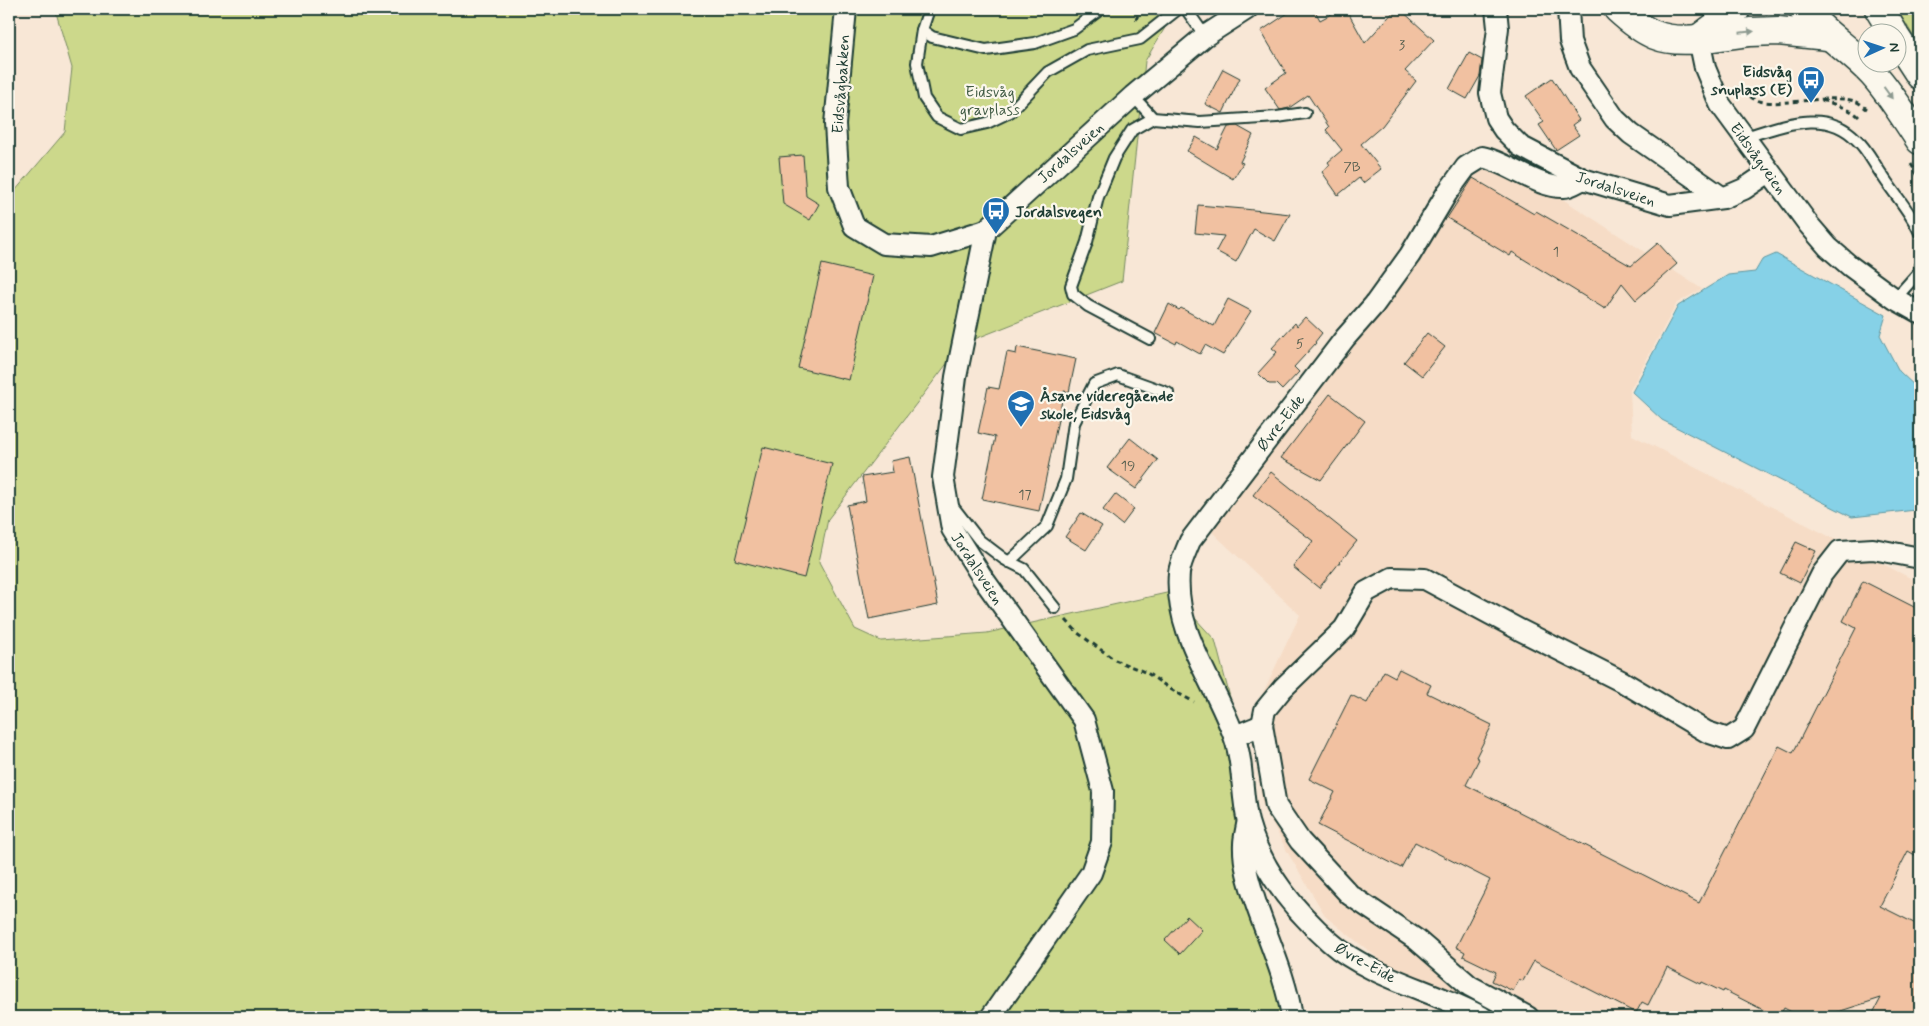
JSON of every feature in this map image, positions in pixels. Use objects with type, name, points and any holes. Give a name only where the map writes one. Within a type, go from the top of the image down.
[{"type":"main road","points":[[1618,9],[1636,26],[1663,39],[1685,41],[1750,32],[1778,31],[1828,36]]},
{"type":"main road","points":[[1699,39],[1736,9]]},
{"type":"main road","points":[[1803,9],[1828,36],[1874,75],[1920,140]]},
{"type":"main road","points":[[1879,9],[1887,22]]},
{"type":"main road","points":[[1906,53],[1920,75]]},
{"type":"street","name":"Eidsvågbakken","points":[[846,9],[834,124],[839,187],[854,226],[884,244],[931,247],[986,230]]},
{"type":"street","name":"Jordalsveien","points":[[991,1017],[1091,872],[1102,842],[1103,791],[1084,720],[982,577],[952,529],[943,478],[956,377],[986,230],[1133,96],[1205,36],[1247,9]]},
{"type":"street","name":"Jordalsveien","points":[[1496,9],[1498,28],[1490,93],[1496,118],[1504,130],[1520,146],[1583,179],[1639,197],[1670,204],[1723,198],[1744,189],[1769,172]]},
{"type":"street","points":[[1568,9],[1570,41],[1580,68],[1615,119],[1631,134],[1723,198]]},
{"type":"street","name":"Eidsvågveien","points":[[1699,39],[1705,68],[1720,104],[1809,225],[1850,266],[1920,313]]},
{"type":"street","name":"Øvre-Eide","points":[[1482,1017],[1353,958],[1332,944],[1298,910],[1280,887],[1258,848],[1248,821],[1241,764],[1234,736],[1187,632],[1179,602],[1179,572],[1190,541],[1345,338],[1374,305],[1410,255],[1447,193],[1466,168],[1482,157],[1495,160],[1543,183],[1565,187],[1583,179]]},
{"type":"street","points":[[1528,1017],[1470,986],[1417,940],[1350,895],[1300,841],[1276,806],[1262,725],[1266,710],[1277,696],[1344,629],[1366,592],[1392,578],[1425,578],[1520,630],[1623,682],[1707,732],[1728,739],[1744,729],[1822,574],[1840,551],[1873,549],[1920,558]]},
{"type":"street","points":[[1234,736],[1262,725]]},
{"type":"street","name":"Øvre-Eide","points":[[1248,821],[1244,845],[1246,869],[1280,970],[1292,1017]]},
{"type":"lane","points":[[929,9],[922,30],[917,63],[924,98],[938,117],[961,129],[987,123],[1010,112],[1048,72],[1087,50],[1140,39],[1178,9]]},
{"type":"lane","points":[[922,30],[932,37],[986,50],[1035,43],[1074,29],[1101,9]]},
{"type":"lane","points":[[1186,9],[1205,36]]},
{"type":"lane","points":[[1133,96],[1153,118],[1200,122],[1277,117],[1305,113]]},
{"type":"lane","name":"Jordalsveien","points":[[1150,339],[1088,306],[1073,294],[1071,286],[1087,242],[1098,197],[1114,158],[1132,130],[1153,118]]},
{"type":"lane","points":[[1745,137],[1812,120],[1828,122],[1842,128],[1858,140],[1920,233]]},
{"type":"lane","points":[[1895,298],[1918,273],[1920,266]]},
{"type":"lane","points":[[1009,562],[1047,526],[1066,479],[1074,423],[1094,384],[1118,375],[1168,393]]},
{"type":"lane","points":[[947,500],[978,540],[1024,570],[1055,608]]},
{"type":"path","points":[[1055,608],[1078,633],[1115,660],[1147,673],[1194,702],[1210,708],[1221,708]]},
{"type":"shaded area","points":[[1493,154],[1702,289],[1677,303],[1630,390],[1632,435],[1920,583],[1920,1017],[1497,1017],[1398,974],[1326,917],[1288,853],[1262,803],[1252,716],[1300,615],[1196,517]]},
{"type":"green space","name":"Eidsvåg gravplass","points":[[55,9],[1168,9],[1172,16],[1145,61],[1122,281],[962,344],[828,519],[819,562],[855,629],[881,641],[987,633],[1171,592],[1215,640],[1244,751],[1263,923],[1288,991],[1305,1017],[9,1017],[9,198],[65,132],[72,68]]},
{"type":"green space","points":[[1897,9],[1913,9],[1920,20],[1920,47],[1906,22]]},
{"type":"water","points":[[1776,254],[1886,315],[1880,335],[1899,371],[1920,391],[1920,512],[1916,510],[1852,517],[1662,420],[1632,392],[1678,306],[1728,275],[1755,272],[1762,260]]},
{"type":"building","points":[[1294,9],[1314,9],[1320,20],[1341,9],[1346,9],[1365,43],[1396,9],[1400,9],[1434,40],[1405,71],[1416,81],[1382,126],[1361,144],[1381,169],[1363,183],[1359,178],[1338,195],[1322,172],[1330,165],[1328,162],[1342,150],[1326,130],[1329,127],[1308,95],[1289,108],[1280,110],[1265,88],[1286,73],[1261,31]]},
{"type":"building","points":[[1469,53],[1482,60],[1480,76],[1467,99],[1449,89]]},
{"type":"building","points":[[1223,69],[1240,78],[1223,113],[1205,104]]},
{"type":"building","points":[[1552,78],[1579,120],[1572,125],[1579,135],[1556,150],[1539,125],[1544,122],[1526,96]]},
{"type":"building","points":[[1237,126],[1253,135],[1240,162],[1243,163],[1233,179],[1187,151],[1196,137],[1217,149],[1228,127]]},
{"type":"building","points":[[803,155],[806,196],[819,204],[810,220],[783,204],[779,157]]},
{"type":"building","points":[[1473,178],[1534,214],[1536,211],[1631,266],[1658,243],[1677,264],[1636,300],[1622,283],[1605,309],[1512,252],[1510,256],[1447,218]]},
{"type":"building","points":[[1198,205],[1290,214],[1275,241],[1254,229],[1236,262],[1216,251],[1224,236],[1195,233]]},
{"type":"building","points":[[822,264],[873,276],[849,380],[798,368]]},
{"type":"building","points":[[1228,299],[1251,311],[1223,355],[1205,345],[1200,354],[1177,341],[1176,344],[1155,333],[1169,304],[1179,310],[1181,308],[1214,326]]},
{"type":"building","points":[[1305,317],[1322,333],[1316,343],[1294,367],[1299,372],[1282,390],[1276,384],[1269,384],[1258,373],[1277,352],[1272,348],[1295,323],[1297,326]]},
{"type":"building","points":[[1427,333],[1445,347],[1422,376],[1404,362]]},
{"type":"building","points":[[1017,347],[1076,359],[1069,392],[1064,391],[1039,511],[982,499],[995,437],[978,433],[988,387],[999,389],[1007,352],[1016,354]]},
{"type":"building","points":[[1330,394],[1365,421],[1321,480],[1281,458]]},
{"type":"building","points":[[1130,438],[1158,460],[1136,489],[1107,468]]},
{"type":"building","points":[[763,447],[832,464],[804,578],[735,560]]},
{"type":"building","points":[[910,457],[938,605],[869,619],[847,505],[866,501],[862,477],[893,472],[891,461]]},
{"type":"building","points":[[1271,472],[1357,541],[1319,588],[1293,567],[1313,541],[1253,495]]},
{"type":"building","points":[[1115,494],[1134,509],[1122,525],[1103,510]]},
{"type":"building","points":[[1081,513],[1102,526],[1086,550],[1065,537]]},
{"type":"building","points":[[1796,542],[1816,551],[1800,583],[1780,573]]},
{"type":"building","points":[[1863,581],[1920,610],[1920,858],[1908,851],[1880,906],[1920,926],[1920,1017],[1871,1017],[1881,998],[1822,1017],[1801,1017],[1784,1008],[1779,1017],[1777,1017],[1724,990],[1723,992],[1702,982],[1701,984],[1667,967],[1648,1005],[1642,1002],[1636,1013],[1534,961],[1523,981],[1519,979],[1513,991],[1492,981],[1496,972],[1463,956],[1465,952],[1456,947],[1490,880],[1415,842],[1401,868],[1318,825],[1335,792],[1309,779],[1351,695],[1367,703],[1384,671],[1395,677],[1399,669],[1431,685],[1427,693],[1492,725],[1476,757],[1479,759],[1466,785],[1699,903],[1779,746],[1793,753],[1856,628],[1843,621]]},
{"type":"building","points":[[1187,916],[1202,930],[1180,954],[1165,940]]},
{"type":"place","name":"Eidsvåg snuplass (E)","points":[[1811,104]]},
{"type":"place","name":"Jordalsvegen","points":[[996,235]]},
{"type":"place","name":"Åsane videregående skole, Eidsvåg","points":[[1021,428]]}]
